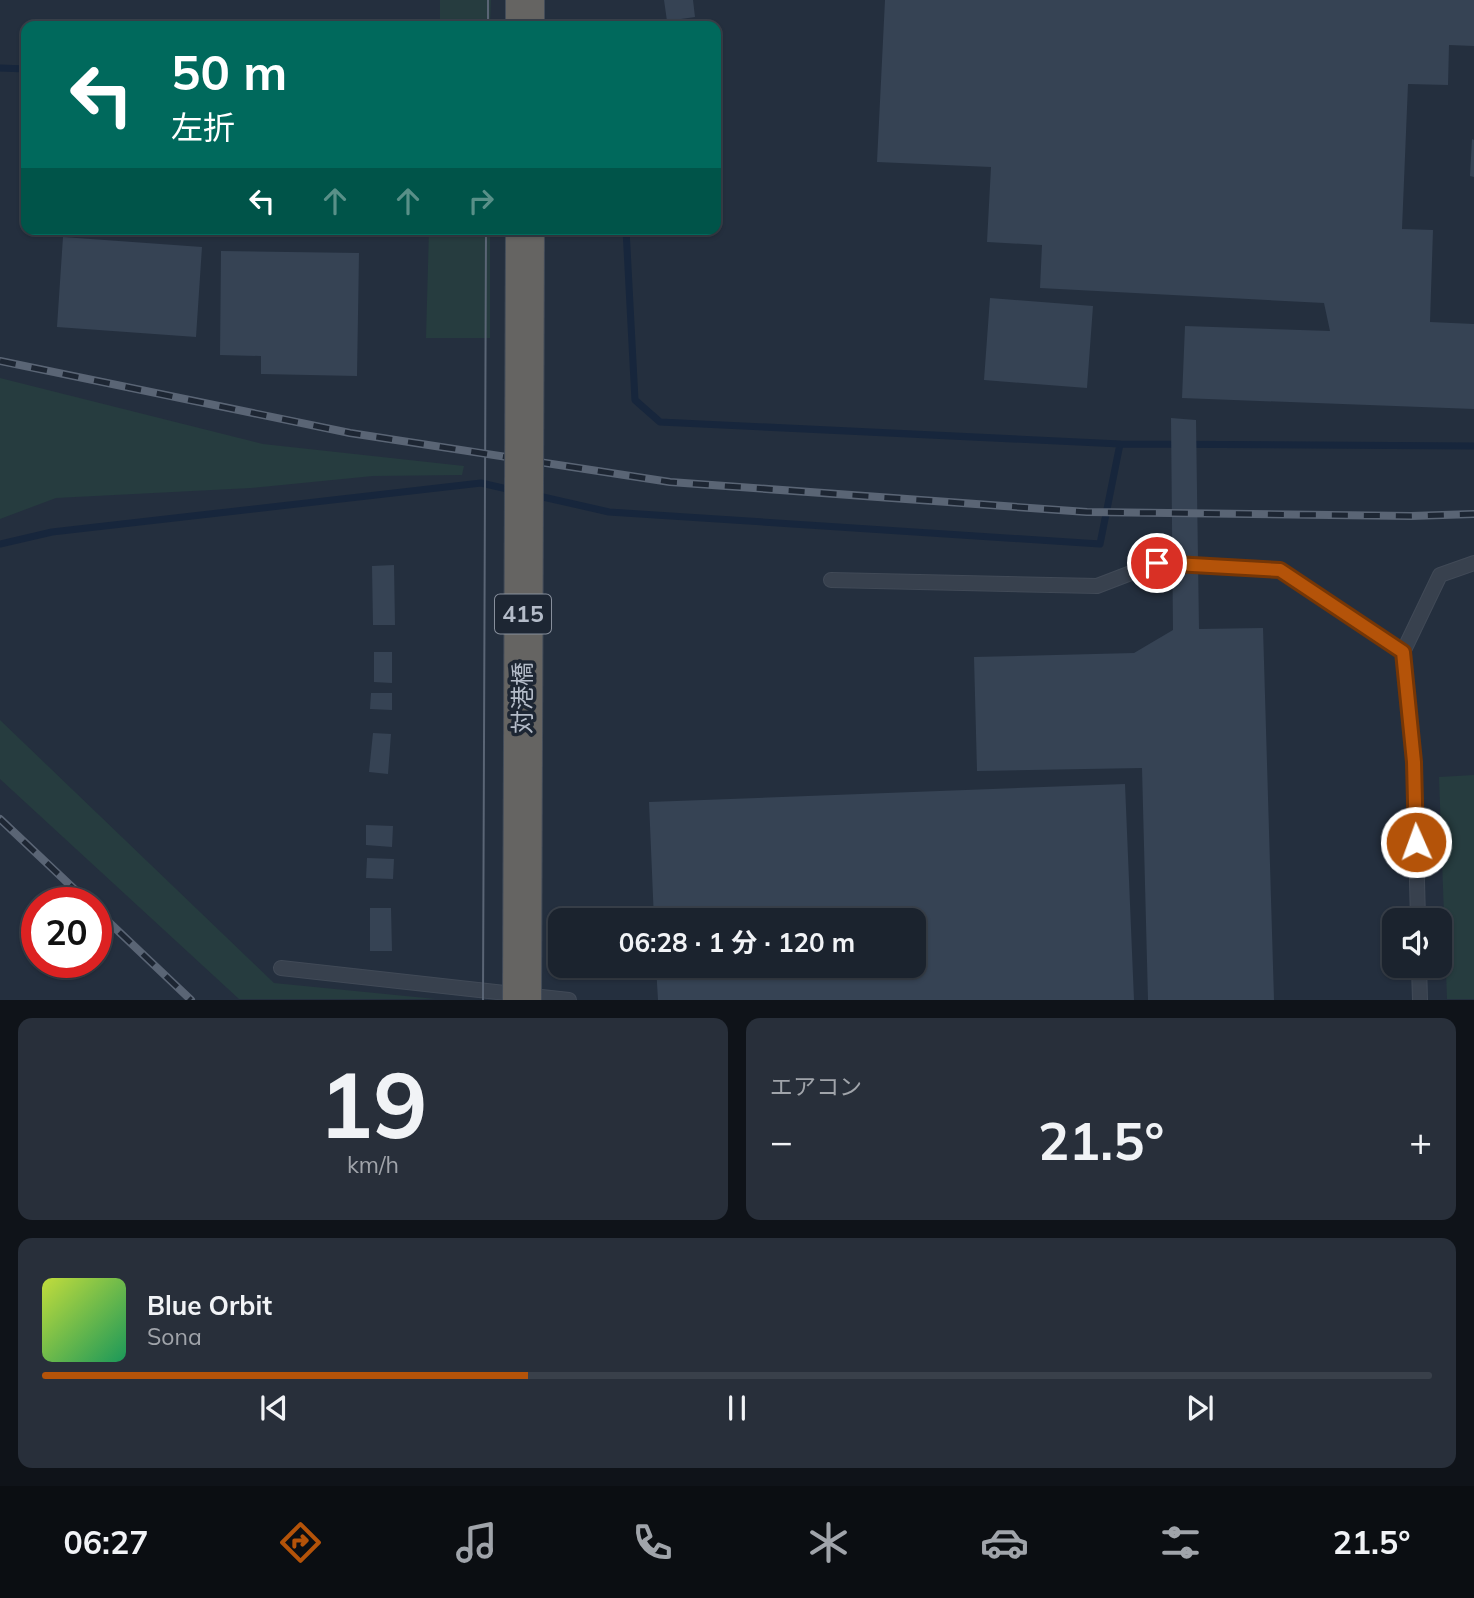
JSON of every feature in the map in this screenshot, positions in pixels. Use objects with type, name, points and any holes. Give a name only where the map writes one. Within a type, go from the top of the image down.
[{"type":"highway","points":[[525,0],[525,21]]},
{"type":"highway","name":"対港橋","points":[[522,999],[524,235]]},
{"type":"lane","points":[[831,580],[1097,586],[1157,563],[1280,570],[1403,652]]},
{"type":"lane","points":[[1418,908],[1414,762],[1403,652],[1440,575],[1474,563]]},
{"type":"lane","points":[[281,968],[569,999]]},
{"type":"lane","points":[[1419,978],[1420,999]]},
{"type":"green space","points":[[440,0],[491,0],[490,21],[440,21]]},
{"type":"green space","points":[[429,235],[490,235],[490,338],[426,338]]},
{"type":"green space","points":[[0,378],[263,444],[464,466],[462,475],[373,476],[251,488],[56,498],[0,519]]},
{"type":"green space","points":[[0,720],[274,983],[436,999],[239,999],[0,779]]},
{"type":"green space","points":[[1474,775],[1474,999],[1447,999],[1446,978],[1452,978],[1452,908],[1444,908],[1439,777]]},
{"type":"building","points":[[664,0],[693,0],[695,17],[667,21]]},
{"type":"building","points":[[885,0],[1474,0],[1474,46],[1449,45],[1448,85],[1408,84],[1402,229],[1433,230],[1430,322],[1474,324],[1474,409],[1182,398],[1185,326],[1330,331],[1324,303],[1040,288],[1042,245],[987,242],[991,167],[877,162]]},
{"type":"building","points":[[1472,139],[1474,140],[1474,177],[1470,176]]},
{"type":"building","points":[[63,237],[202,247],[196,337],[57,327]]},
{"type":"building","points":[[221,251],[359,253],[357,376],[261,374],[261,356],[220,355]]},
{"type":"building","points":[[990,298],[1093,306],[1087,388],[984,380]]},
{"type":"building","points":[[1171,418],[1196,420],[1199,629],[1263,628],[1274,1000],[1148,1000],[1142,768],[977,771],[974,657],[1134,653],[1173,630]]},
{"type":"building","points":[[394,565],[395,625],[373,625],[372,566]]},
{"type":"building","points":[[374,652],[392,652],[392,683],[374,682]]},
{"type":"building","points":[[371,693],[392,693],[392,710],[370,709]]},
{"type":"building","points":[[373,733],[391,734],[388,774],[369,772]]},
{"type":"building","points":[[1125,784],[1134,1000],[658,1000],[657,978],[926,978],[926,908],[653,908],[649,802]]},
{"type":"building","points":[[366,825],[393,826],[392,847],[366,845]]},
{"type":"building","points":[[367,858],[394,859],[393,879],[366,878]]},
{"type":"building","points":[[370,908],[391,908],[392,951],[370,951]]},
{"type":"waterway","points":[[0,68],[21,69]]},
{"type":"waterway","points":[[626,235],[635,400],[660,422],[1120,444],[1474,446]]},
{"type":"waterway","points":[[534,495],[609,512],[1100,544],[1120,444]]},
{"type":"waterway","points":[[0,544],[52,532],[481,483],[512,490]]},
{"type":"tram line","points":[[488,0],[488,21]]},
{"type":"tram line","points":[[483,1000],[486,235]]},
{"type":"railway","points":[[0,361],[350,433],[670,482],[1087,512],[1411,516],[1474,514]]},
{"type":"railway","points":[[0,819],[72,887]]},
{"type":"railway","points":[[112,925],[191,1000]]},
{"type":"route","points":[[1157,563],[1280,570],[1403,652],[1414,762],[1416,842]]}]
